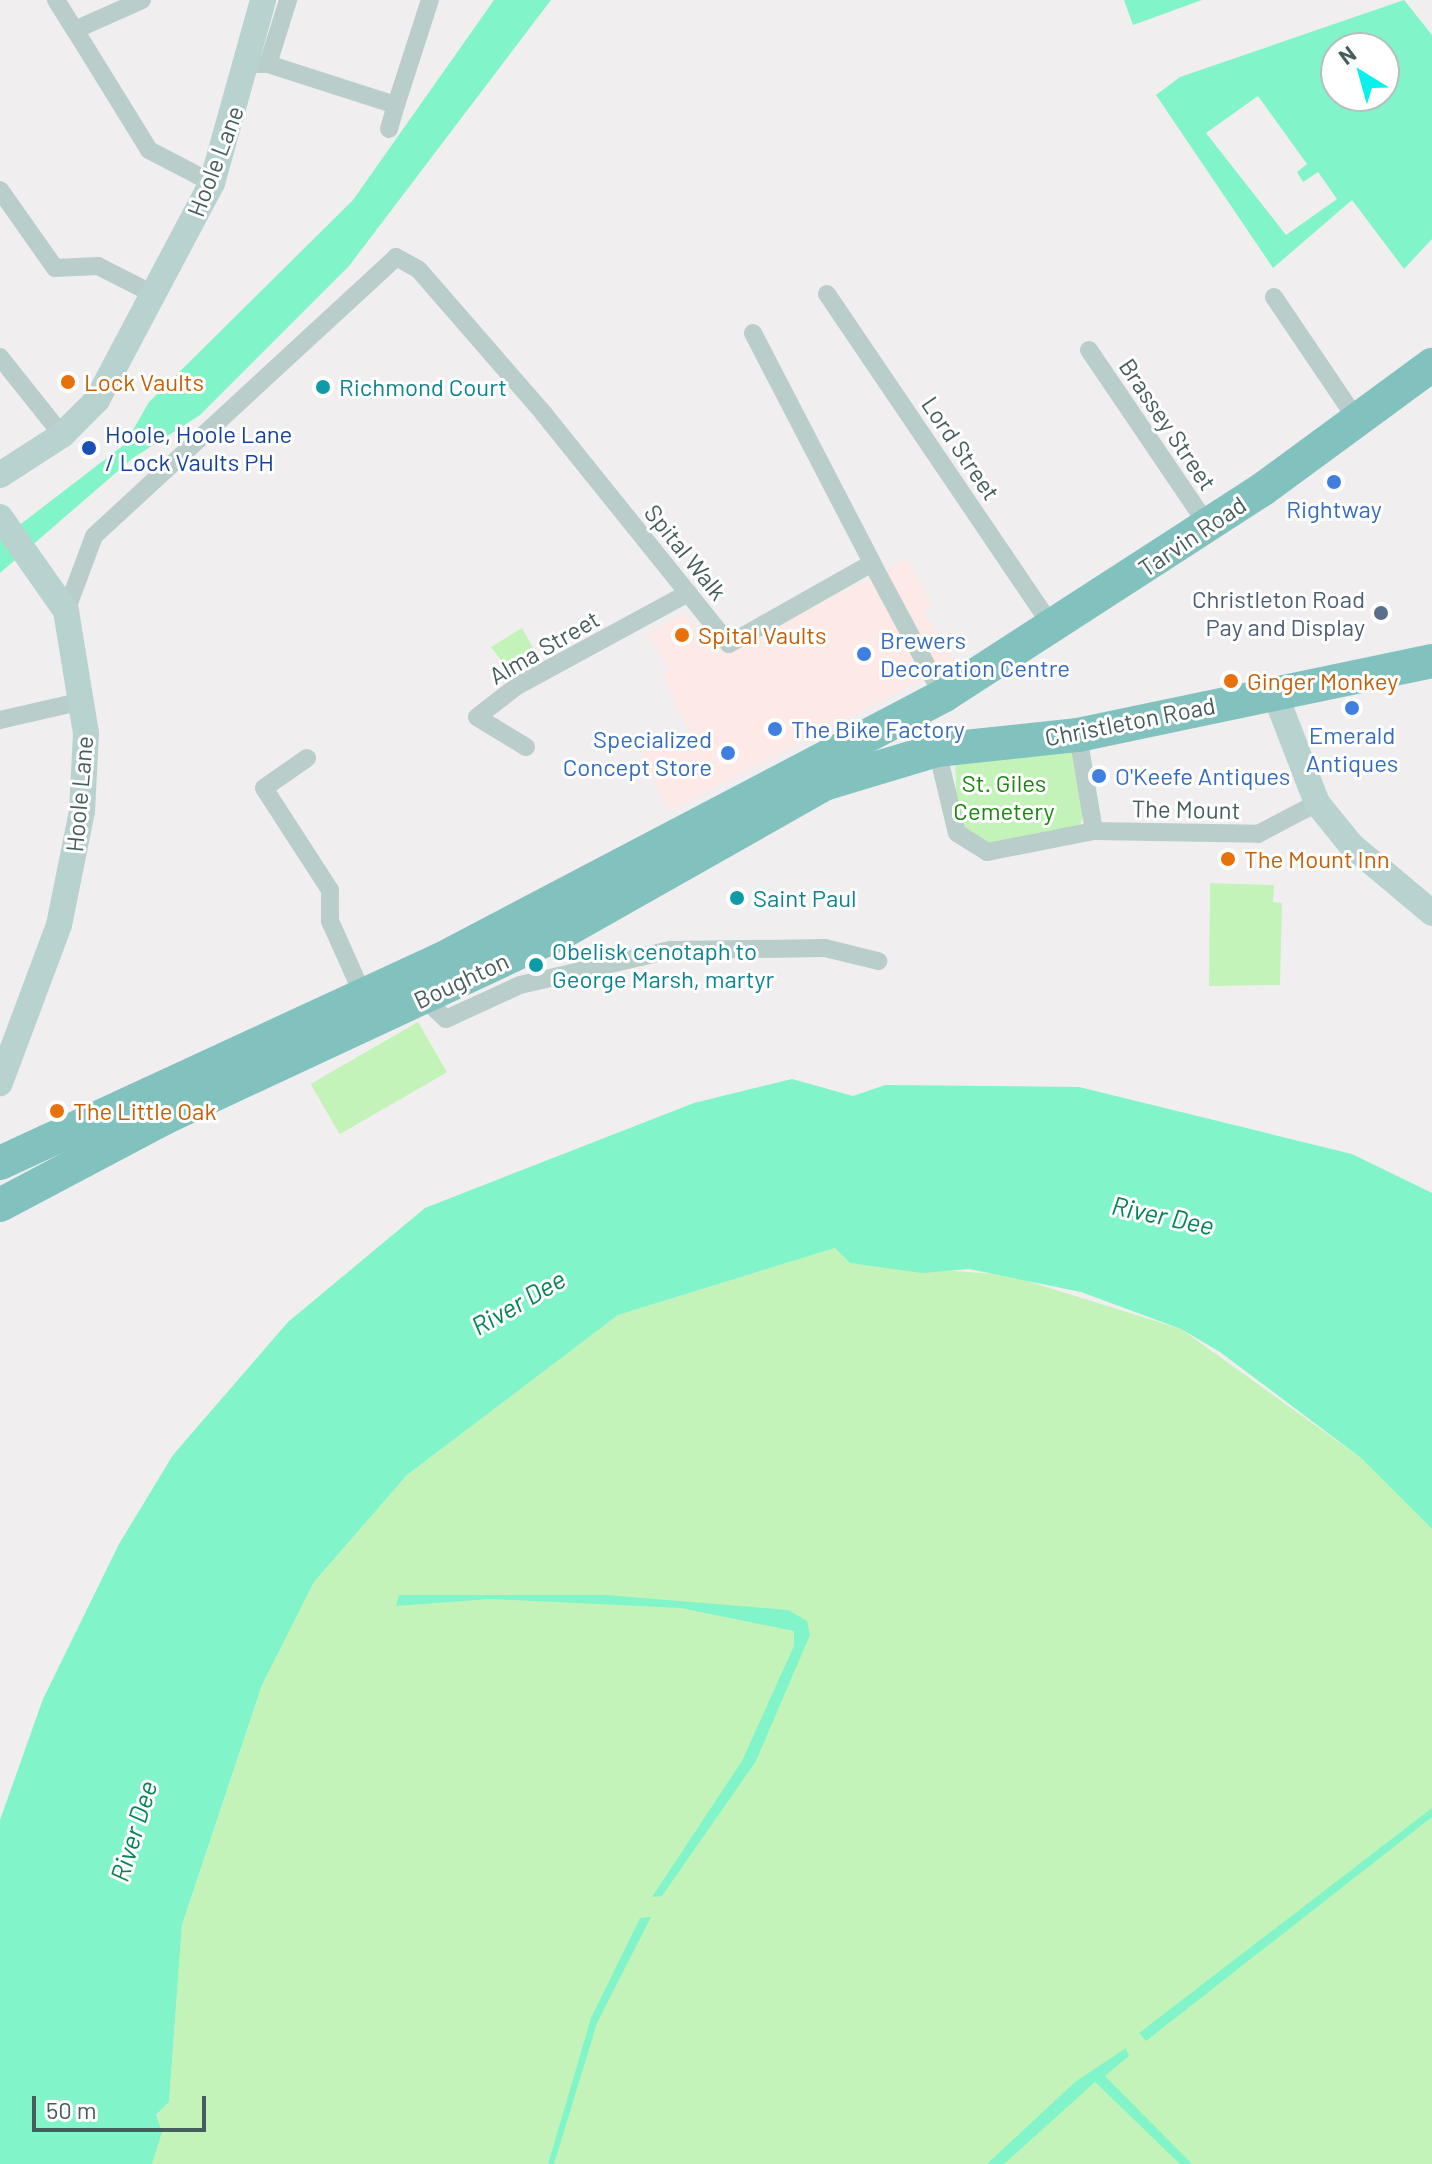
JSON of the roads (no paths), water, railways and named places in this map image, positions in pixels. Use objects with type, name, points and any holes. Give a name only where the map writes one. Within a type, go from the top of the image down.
[{"type":"highway","name":"Tarvin Road","points":[[943,696],[1054,629],[1359,423],[1416,397],[1432,365]]},
{"type":"highway","name":"Christleton Road","points":[[952,748],[1078,735],[1432,661]]},
{"type":"highway","points":[[943,696],[952,748]]},
{"type":"highway","name":"Boughton","points":[[0,1163],[364,997],[943,696]]},
{"type":"highway","name":"Boughton","points":[[3,1197],[561,933],[824,784],[952,748]]},
{"type":"street","points":[[56,0],[149,150],[212,183]]},
{"type":"street","points":[[75,30],[142,0]]},
{"type":"street","name":"Hoole Lane","points":[[259,64],[263,0]]},
{"type":"street","name":"Hoole Lane","points":[[0,475],[62,435],[97,400],[212,183],[288,0]]},
{"type":"street","points":[[389,129],[430,0]]},
{"type":"street","points":[[259,64],[396,105]]},
{"type":"street","points":[[0,190],[55,268],[98,266],[155,295]]},
{"type":"street","name":"Spital Walk","points":[[66,611],[94,536],[396,257],[430,282],[729,644],[872,563]]},
{"type":"street","name":"Lord Street","points":[[827,294],[1054,629]]},
{"type":"street","points":[[1274,297],[1359,423]]},
{"type":"street","points":[[753,333],[943,696]]},
{"type":"street","name":"Brassey Street","points":[[1089,350],[1208,526]]},
{"type":"street","points":[[0,357],[62,435]]},
{"type":"street","name":"Hoole Lane","points":[[0,1083],[45,969],[75,857],[86,770],[83,701],[66,611],[37,562],[1,519]]},
{"type":"street","name":"Alma Street","points":[[526,747],[477,717],[517,686],[688,593]]},
{"type":"street","points":[[1275,694],[1317,803],[1351,845],[1432,913]]},
{"type":"street","points":[[0,720],[83,701]]},
{"type":"street","points":[[1078,735],[1094,831]]},
{"type":"street","name":"The Mount","points":[[952,748],[946,809],[969,845],[987,852],[1094,831],[1258,834],[1317,803]]},
{"type":"street","points":[[307,758],[264,788],[330,890],[330,921],[364,997]]},
{"type":"street","points":[[424,998],[446,1019],[520,985],[671,950],[825,948],[878,961]]},
{"type":"water","points":[[494,0],[551,0],[349,266],[200,415],[133,458],[0,573],[0,540],[125,444],[149,402],[353,200]]},
{"type":"water","points":[[1124,0],[1202,0],[1133,25]]},
{"type":"water","points":[[1404,0],[1432,35],[1432,239],[1404,269],[1352,200],[1273,268],[1156,95],[1180,77]],"holes":[[[1258,96],[1307,164],[1297,172],[1303,182],[1318,172],[1337,199],[1286,235],[1206,133]]]},
{"type":"water","name":"River Dee","points":[[792,1079],[853,1096],[885,1085],[1079,1087],[1352,1154],[1432,1193],[1432,1529],[1361,1458],[1220,1352],[1181,1329],[1081,1292],[969,1269],[922,1273],[850,1263],[835,1248],[618,1315],[407,1475],[314,1582],[262,1685],[182,1925],[169,2102],[156,2115],[162,2132],[152,2164],[0,2164],[0,1820],[43,1699],[119,1544],[173,1455],[288,1322],[425,1208],[694,1103]]},
{"type":"water","points":[[399,1595],[606,1595],[788,1610],[807,1621],[810,1635],[756,1761],[662,1896],[652,1897],[742,1761],[794,1646],[794,1631],[681,1608],[490,1599],[396,1606]]},
{"type":"water","points":[[1432,1808],[1432,1817],[1146,2041],[1139,2033]]},
{"type":"water","points":[[651,1917],[597,2023],[554,2164],[548,2164],[591,2018],[640,1918]]},
{"type":"water","points":[[1126,2048],[1129,2056],[1105,2076],[1192,2164],[1180,2164],[1095,2082],[1004,2164],[987,2164],[1075,2082]]},
{"type":"place","name":"Lock Vaults","points":[[68,382]]},
{"type":"place","name":"Richmond Court","points":[[323,387]]},
{"type":"place","name":"Hoole, Hoole Lane / Lock Vaults PH","points":[[89,448]]},
{"type":"place","name":"Rightway","points":[[1334,482]]},
{"type":"place","name":"Christleton Road Pay and Display","points":[[1381,613]]},
{"type":"place","name":"Spital Vaults","points":[[682,635]]},
{"type":"place","name":"Brewers Decoration Centre","points":[[864,654]]},
{"type":"place","name":"Ginger Monkey","points":[[1231,681]]},
{"type":"place","name":"Emerald Antiques","points":[[1352,708]]},
{"type":"place","name":"The Bike Factory","points":[[775,729]]},
{"type":"place","name":"Specialized Concept Store","points":[[728,753]]},
{"type":"place","name":"O'Keefe Antiques","points":[[1099,776]]},
{"type":"place","name":"The Mount Inn","points":[[1228,859]]},
{"type":"place","name":"Saint Paul","points":[[737,898]]},
{"type":"place","name":"Obelisk cenotaph to George Marsh, martyr","points":[[536,965]]},
{"type":"place","name":"The Little Oak","points":[[57,1111]]},
{"type":"park label","name":"St. Giles Cemetery","points":[[1004,797]]}]
